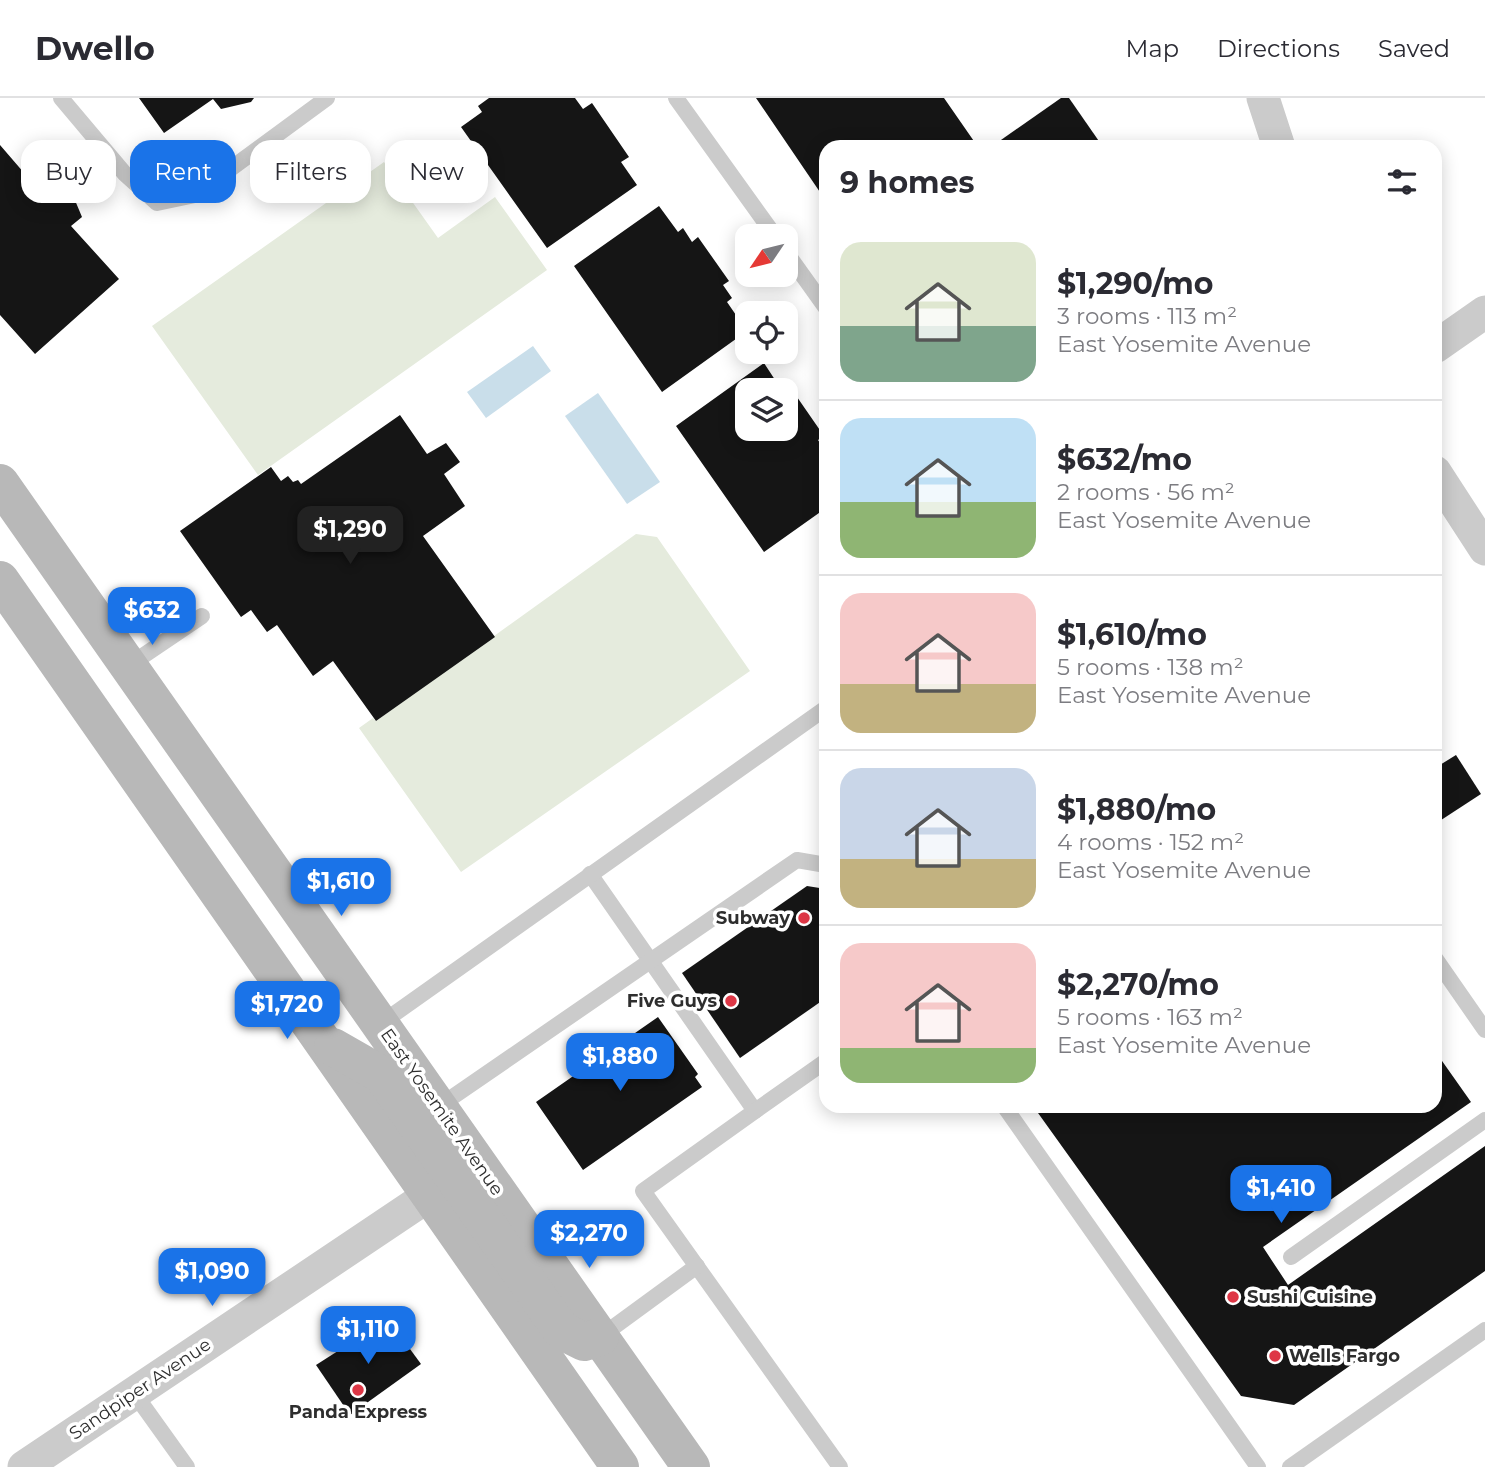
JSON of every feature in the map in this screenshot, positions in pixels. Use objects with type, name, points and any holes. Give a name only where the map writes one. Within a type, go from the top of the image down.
[{"type":"main road","name":"East Yosemite Avenue","points":[[0,483],[691,1467]]},
{"type":"main road","points":[[0,580],[621,1467]]},
{"type":"main road","points":[[325,1042],[382,1075],[562,1331],[584,1342],[600,1337]]},
{"type":"street","points":[[1263,98],[1277,140]]},
{"type":"street","points":[[1442,341],[1485,312]]},
{"type":"street","points":[[1442,483],[1485,549]]},
{"type":"street","name":"Sandpiper Avenue","points":[[24,1467],[431,1194]]},
{"type":"lane","points":[[61,98],[125,174],[157,203],[195,195],[327,98]]},
{"type":"lane","points":[[676,98],[766,224]]},
{"type":"lane","points":[[798,269],[819,298]]},
{"type":"lane","points":[[128,666],[202,616]]},
{"type":"lane","points":[[380,1024],[819,713]]},
{"type":"lane","points":[[439,1107],[797,860],[819,864]]},
{"type":"lane","points":[[590,874],[755,1111]]},
{"type":"lane","points":[[1442,968],[1485,1030]]},
{"type":"lane","points":[[819,1066],[643,1191],[840,1467]]},
{"type":"lane","points":[[1009,1113],[1258,1467]]},
{"type":"lane","points":[[1291,1257],[1485,1120]]},
{"type":"lane","points":[[600,1337],[697,1266]]},
{"type":"lane","points":[[1290,1467],[1485,1330]]},
{"type":"lane","points":[[134,1393],[187,1467]]},
{"type":"shaded area","points":[[384,162],[385,203],[413,203],[438,238],[495,197],[547,270],[258,475],[152,326],[326,203],[371,203],[371,171]]},
{"type":"shaded area","points":[[636,534],[657,537],[750,671],[461,872],[359,728],[373,718],[376,721]]},
{"type":"water","points":[[533,346],[551,371],[486,418],[467,392]]},
{"type":"water","points":[[598,393],[660,482],[627,504],[565,416]]},
{"type":"building","points":[[139,98],[254,98],[251,102],[221,109],[213,99],[164,133]]},
{"type":"building","points":[[489,98],[575,98],[583,109],[592,103],[629,157],[621,162],[637,185],[547,248],[488,165],[488,140],[470,140],[461,127],[482,112],[478,106]]},
{"type":"building","points":[[756,98],[944,98],[973,140],[819,140],[819,191]]},
{"type":"building","points":[[1061,98],[1069,98],[1098,140],[1001,140]]},
{"type":"building","points":[[0,145],[21,169],[21,203],[76,203],[82,217],[71,226],[119,279],[35,354],[0,315]]},
{"type":"building","points":[[659,206],[678,232],[683,228],[692,242],[698,237],[729,281],[723,285],[732,298],[727,302],[735,314],[735,340],[662,392],[574,266]]},
{"type":"building","points":[[763,364],[774,378],[743,378]]},
{"type":"building","points":[[735,384],[735,441],[798,441],[798,398],[819,429],[819,513],[764,552],[676,426]]},
{"type":"building","points":[[400,415],[427,454],[446,443],[460,462],[444,474],[465,506],[423,536],[495,637],[376,721],[333,661],[313,676],[277,625],[267,632],[251,610],[241,617],[180,531],[271,467],[281,481],[288,476],[293,482],[298,480],[301,484]]},
{"type":"building","points":[[1456,755],[1481,794],[1442,819],[1442,764]]},
{"type":"building","points":[[807,886],[819,888],[819,1003],[740,1058],[682,973]]},
{"type":"building","points":[[658,1017],[698,1074],[695,1077],[702,1087],[583,1170],[536,1102]]},
{"type":"building","points":[[1442,1061],[1471,1102],[1263,1247],[1288,1285],[1485,1146],[1485,1271],[1294,1405],[1241,1396],[1038,1113],[1442,1113]]},
{"type":"building","name":"Panda Express","points":[[388,1319],[421,1364],[350,1415],[316,1365]]},
{"type":"place","name":"Subway","points":[[804,918]]},
{"type":"place","name":"Five Guys","points":[[731,1001]]},
{"type":"place","name":"Sushi Cuisine","points":[[1233,1297]]},
{"type":"place","name":"Wells Fargo","points":[[1275,1356]]},
{"type":"place","name":"Panda Express","points":[[358,1390]]}]
